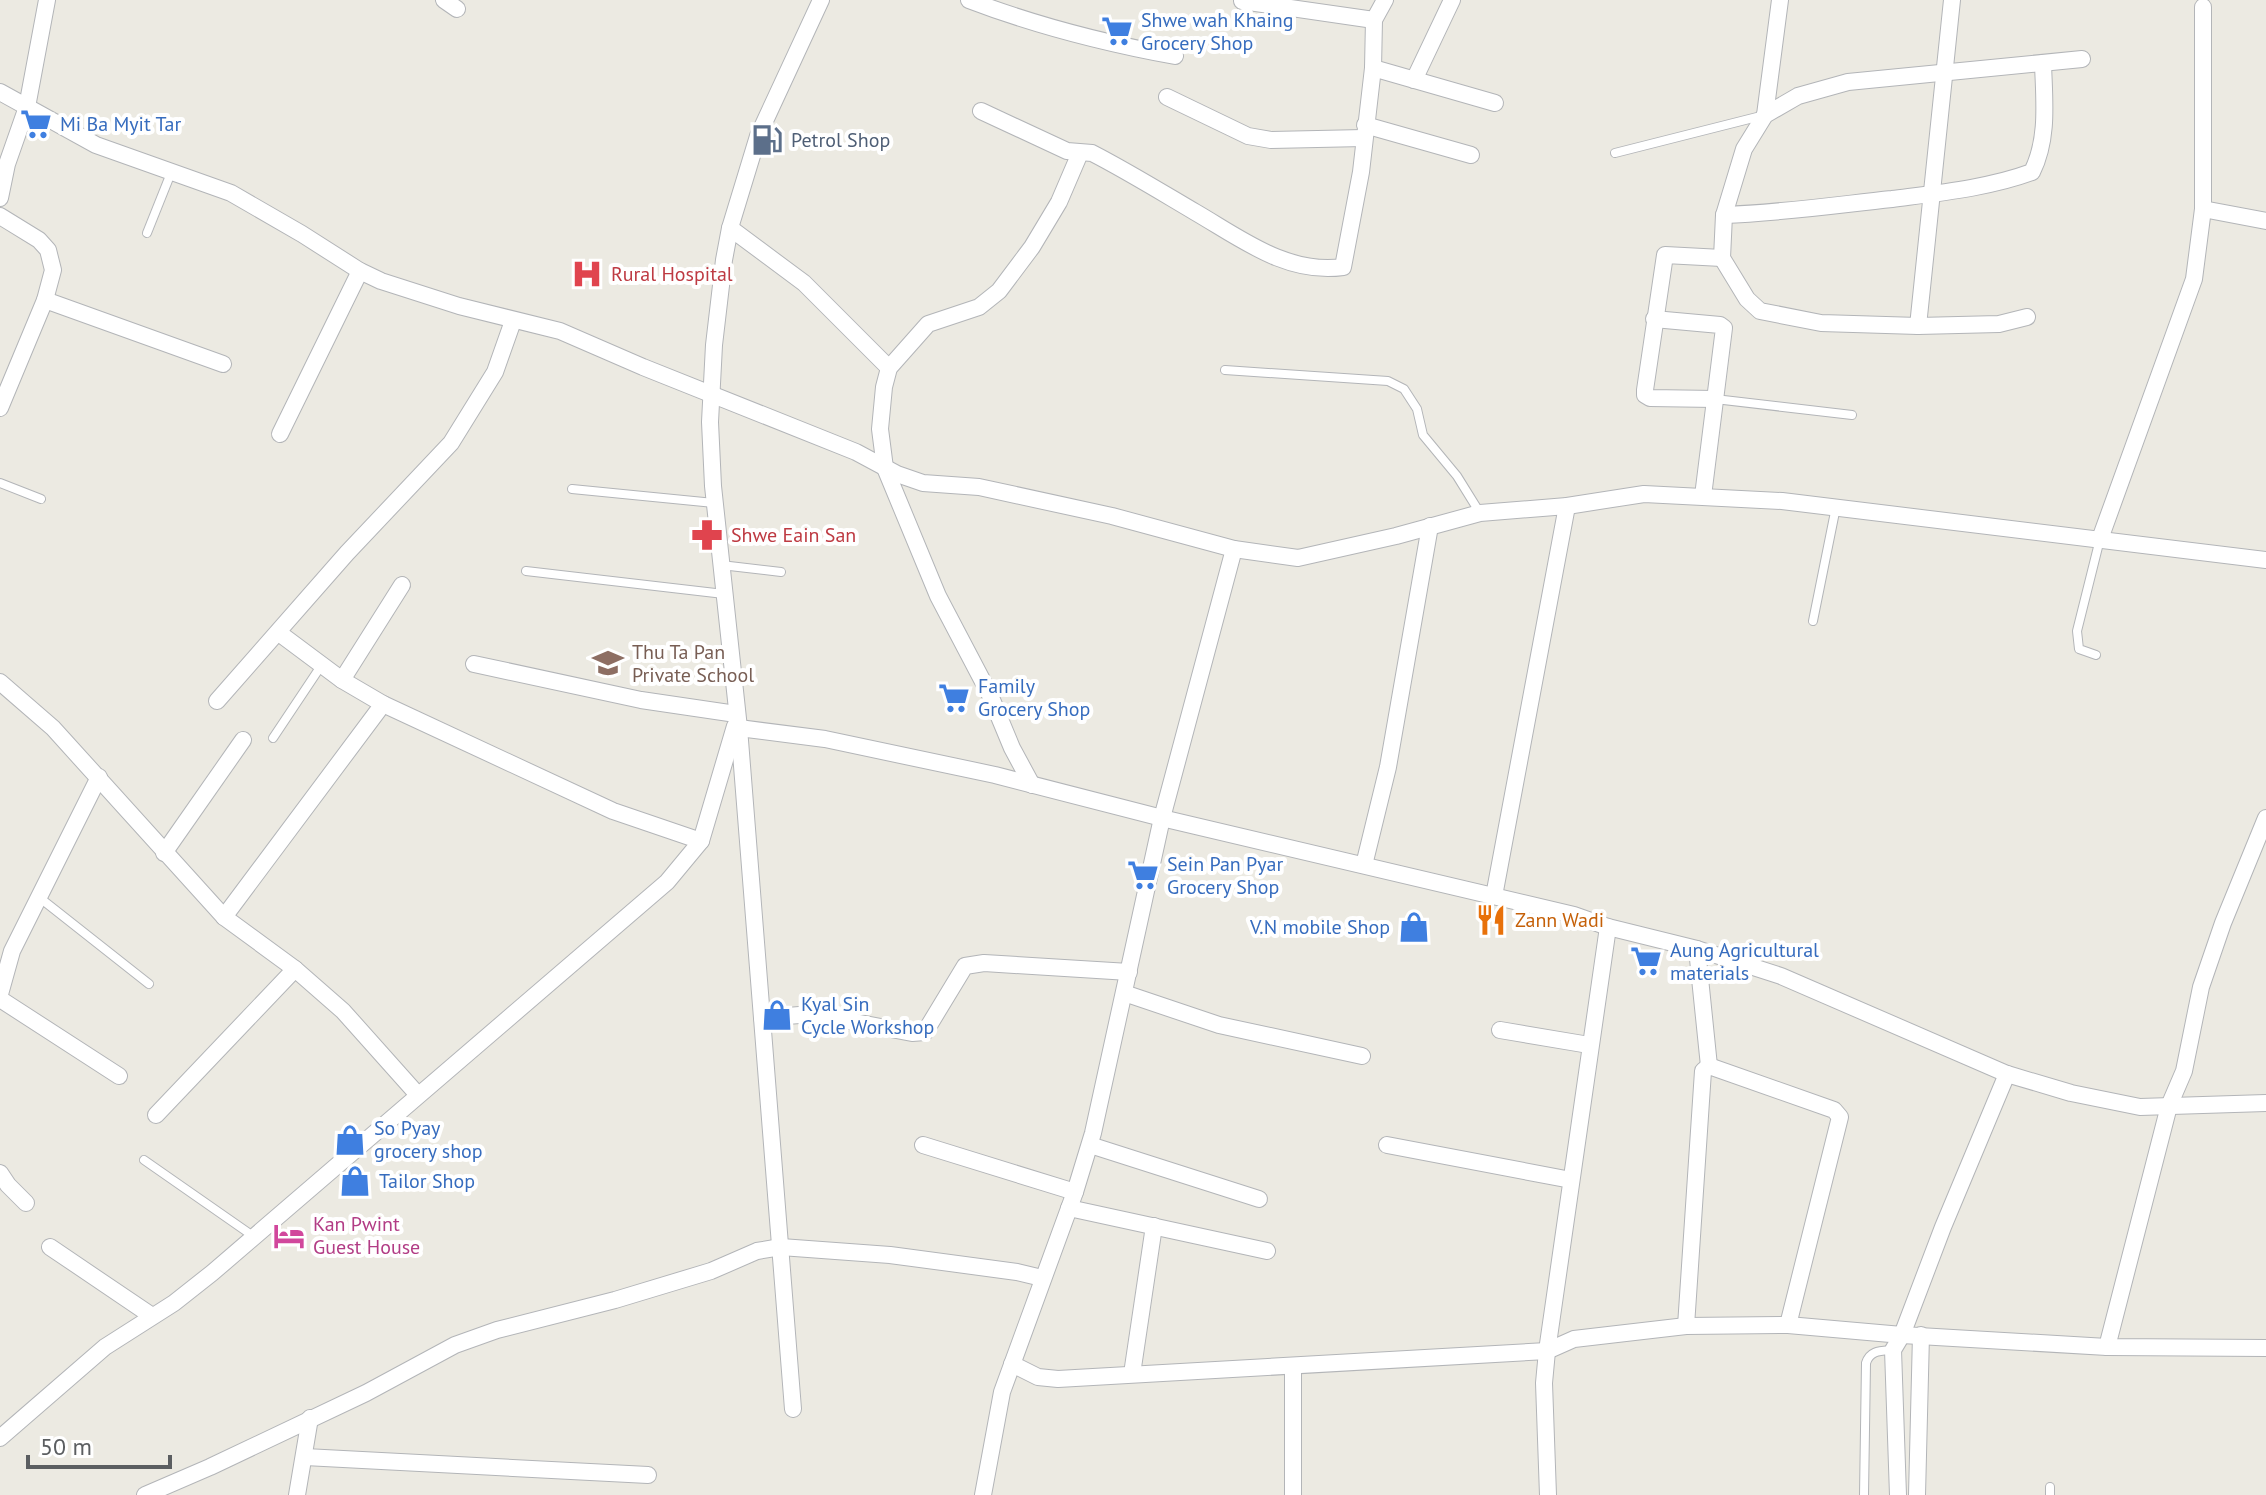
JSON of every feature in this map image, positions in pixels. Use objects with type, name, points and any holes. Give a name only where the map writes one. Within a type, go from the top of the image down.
[{"type":"street","points":[[0,198],[7,164],[27,107],[47,0]]},
{"type":"street","points":[[793,1409],[737,721],[714,503],[710,422],[724,260],[730,228],[758,136],[821,0]]},
{"type":"street","points":[[969,0],[1026,22],[1080,37],[1175,56]]},
{"type":"street","points":[[981,111],[1067,151],[1092,153],[1120,167],[1266,254],[1304,266],[1326,269],[1343,267],[1361,172],[1373,68],[1374,20],[1385,0]]},
{"type":"street","points":[[1414,80],[1452,0]]},
{"type":"street","points":[[1780,0],[1765,115],[1744,149],[1724,215],[1722,258],[1747,299],[1760,311],[1821,323],[1918,326],[1999,324],[2027,317]]},
{"type":"street","points":[[1918,326],[1952,0]]},
{"type":"street","points":[[1242,1],[1374,20]]},
{"type":"street","points":[[2100,539],[2194,279],[2203,209],[2203,7]]},
{"type":"street","points":[[1765,115],[1798,96],[1848,82],[2082,59]]},
{"type":"street","points":[[1724,215],[1775,213],[1931,194],[2014,179],[2032,172],[2041,154],[2045,115],[2043,63]]},
{"type":"street","points":[[1373,68],[1495,103]]},
{"type":"street","points":[[0,92],[96,145],[231,193],[381,281],[513,321],[560,331],[856,452],[923,483],[979,487],[1112,516],[1234,549],[1298,558],[1480,513],[1567,506],[1644,494],[1836,507],[2266,560]]},
{"type":"street","points":[[1167,97],[1248,136],[1271,140],[1365,131],[1471,155]]},
{"type":"street","points":[[1032,785],[1012,748],[990,695],[938,596],[885,468],[880,429],[889,368],[928,324],[979,307],[999,291],[1032,247],[1059,202],[1080,153]]},
{"type":"street","points":[[2203,209],[2266,221]]},
{"type":"street","points":[[0,216],[39,240],[48,250],[53,270],[45,300],[0,408]]},
{"type":"street","points":[[730,228],[804,283],[889,368]]},
{"type":"street","points":[[1715,399],[1650,398],[1645,395],[1665,255],[1722,258]]},
{"type":"street","points":[[280,434],[360,271]]},
{"type":"street","points":[[45,300],[223,364]]},
{"type":"street","points":[[1654,319],[1720,325],[1724,328],[1703,496]]},
{"type":"street","points":[[217,701],[347,553],[451,443],[495,372],[513,321]]},
{"type":"street","points":[[1494,896],[1567,506]]},
{"type":"street","points":[[1364,865],[1388,767],[1430,526]]},
{"type":"street","points":[[983,1495],[1002,1392],[1090,1145],[1162,818],[1234,549]]},
{"type":"street","points":[[342,680],[402,585]]},
{"type":"street","points":[[279,633],[321,666],[383,704],[613,811],[701,841]]},
{"type":"street","points":[[474,664],[1032,785],[1574,915],[1781,976],[2007,1074],[2071,1093],[2140,1107],[2266,1103]]},
{"type":"street","points":[[0,682],[53,728],[224,917],[295,969],[343,1011],[418,1095]]},
{"type":"street","points":[[224,917],[383,704]]},
{"type":"street","points":[[0,1438],[105,1347],[212,1273],[667,882],[701,841],[737,721]]},
{"type":"street","points":[[164,853],[243,740]]},
{"type":"street","points":[[99,777],[12,951],[0,997],[119,1076]]},
{"type":"street","points":[[2107,1347],[2169,1106],[2184,1071],[2201,987],[2218,936],[2266,818]]},
{"type":"street","points":[[1548,1495],[1544,1383],[1547,1351],[1608,927]]},
{"type":"street","points":[[1697,949],[1709,1066]]},
{"type":"street","points":[[762,1018],[812,1014],[912,1033],[925,1032],[965,966],[984,963],[1129,972]]},
{"type":"street","points":[[156,1115],[295,969]]},
{"type":"street","points":[[1124,993],[1219,1025],[1362,1056]]},
{"type":"street","points":[[1500,1030],[1589,1045]]},
{"type":"street","points":[[1709,1066],[1834,1110],[1840,1117],[1788,1325]]},
{"type":"street","points":[[1686,1326],[1703,1071],[1709,1066]]},
{"type":"street","points":[[1898,1495],[1893,1350],[1902,1335],[2007,1074]]},
{"type":"street","points":[[923,1145],[1072,1200],[1154,1226],[1267,1251]]},
{"type":"street","points":[[1090,1145],[1259,1199]]},
{"type":"street","points":[[1387,1145],[1571,1180]]},
{"type":"street","points":[[0,1174],[26,1203]]},
{"type":"street","points":[[1132,1374],[1154,1226]]},
{"type":"street","points":[[50,1247],[152,1316]]},
{"type":"street","points":[[145,1495],[366,1393],[455,1345],[711,1271],[757,1251],[781,1247],[890,1255],[1042,1278]]},
{"type":"street","points":[[1012,1364],[1038,1377],[1058,1379],[1293,1366],[1547,1351],[1574,1339],[1686,1326],[1788,1325],[2107,1347],[2266,1348]]},
{"type":"street","points":[[1917,1495],[1921,1335]]},
{"type":"street","points":[[1293,1366],[1293,1495]]},
{"type":"street","points":[[297,1495],[310,1418]]},
{"type":"street","points":[[305,1457],[648,1475]]},
{"type":"lane","points":[[1615,153],[1765,115]]},
{"type":"lane","points":[[147,233],[171,173]]},
{"type":"lane","points":[[1225,370],[1388,381],[1404,389],[1417,409],[1423,435],[1457,476],[1480,513]]},
{"type":"lane","points":[[1715,399],[1852,415]]},
{"type":"lane","points":[[0,483],[41,499]]},
{"type":"lane","points":[[572,489],[714,503]]},
{"type":"lane","points":[[1813,621],[1836,507]]},
{"type":"lane","points":[[2096,655],[2079,649],[2077,631],[2100,539]]},
{"type":"lane","points":[[721,565],[781,572]]},
{"type":"lane","points":[[526,571],[724,594]]},
{"type":"lane","points":[[273,738],[321,666]]},
{"type":"lane","points":[[39,898],[149,984]]},
{"type":"lane","points":[[144,1160],[253,1236]]},
{"type":"lane","points":[[1864,1495],[1866,1363],[1875,1351],[1893,1350]]},
{"type":"place","name":"Shwe wah Khaing Grocery Shop","points":[[1117,31]]},
{"type":"place","name":"Mi Ba Myit Tar","points":[[36,124]]},
{"type":"place","name":"Petrol Shop","points":[[767,140]]},
{"type":"place","name":"Rural Hospital","points":[[587,274]]},
{"type":"place","name":"Shwe Eain San","points":[[707,535]]},
{"type":"place","name":"Thu Ta Pan Private School","points":[[608,663]]},
{"type":"place","name":"Family Grocery Shop","points":[[954,698]]},
{"type":"place","name":"Sein Pan Pyar Grocery Shop","points":[[1143,875]]},
{"type":"place","name":"Zann Wadi","points":[[1491,920]]},
{"type":"place","name":"V.N mobile Shop","points":[[1414,927]]},
{"type":"place","name":"Aung Agricultural materials","points":[[1646,961]]},
{"type":"place","name":"Kyal Sin Cycle Workshop","points":[[777,1015]]},
{"type":"place","name":"So Pyay grocery shop","points":[[350,1140]]},
{"type":"place","name":"Tailor Shop","points":[[355,1181]]},
{"type":"place","name":"Kan Pwint Guest House","points":[[289,1236]]}]
